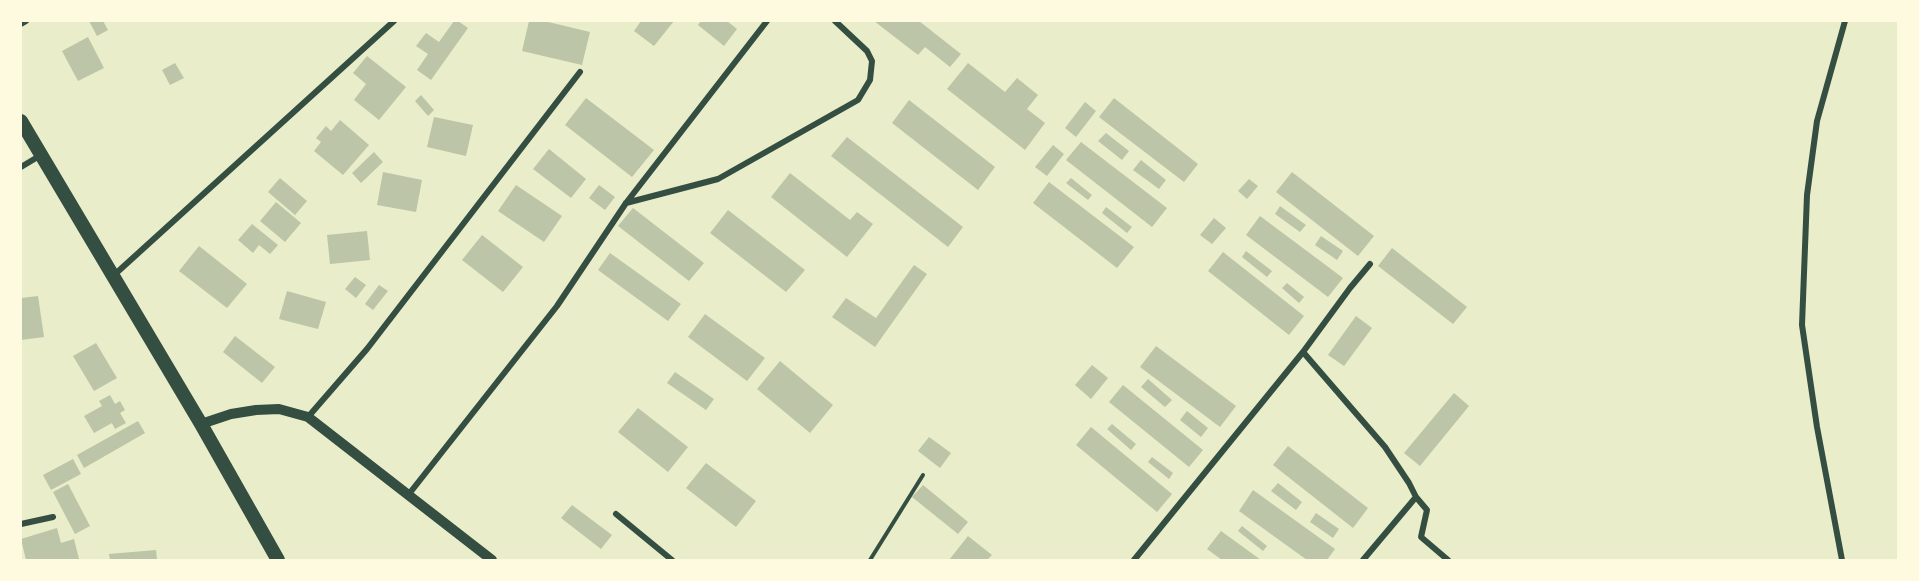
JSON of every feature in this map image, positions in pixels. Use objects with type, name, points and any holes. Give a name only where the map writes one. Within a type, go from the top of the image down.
[{"type":"main road","points":[[21,122],[201,424],[278,560]]},
{"type":"street","points":[[21,24],[26,21]]},
{"type":"street","points":[[113,276],[394,21]]},
{"type":"street","points":[[410,494],[557,306],[626,203],[767,21]]},
{"type":"street","points":[[626,203],[718,179],[858,100],[870,80],[872,61],[867,51],[835,21]]},
{"type":"street","points":[[1842,560],[1818,427],[1803,325],[1807,195],[1817,121],[1845,21]]},
{"type":"street","points":[[308,417],[367,349],[580,72]]},
{"type":"street","points":[[21,167],[41,155]]},
{"type":"street","points":[[1134,560],[1303,352],[1370,264]]},
{"type":"street","points":[[1303,352],[1384,447],[1427,510],[1421,537],[1448,560]]},
{"type":"street","points":[[201,424],[231,414],[256,410],[279,409],[308,417],[492,560]]},
{"type":"street","points":[[1363,560],[1416,497]]},
{"type":"street","points":[[616,514],[672,560]]},
{"type":"street","points":[[21,524],[53,516]]},
{"type":"lane","points":[[870,560],[923,475]]},
{"type":"building","points":[[89,21],[103,21],[108,30],[97,36]]},
{"type":"building","points":[[454,21],[468,28],[431,80],[417,70],[428,54],[416,46],[426,33],[439,42]]},
{"type":"building","points":[[529,21],[544,21],[590,32],[582,65],[522,51]]},
{"type":"building","points":[[641,21],[674,21],[654,46],[634,31]]},
{"type":"building","points":[[701,21],[727,21],[737,29],[724,46],[698,25]]},
{"type":"building","points":[[874,21],[919,21],[961,54],[950,67],[925,47],[918,55]]},
{"type":"building","points":[[88,37],[104,68],[78,81],[62,51]]},
{"type":"building","points":[[367,56],[406,87],[379,120],[354,100],[366,84],[353,73]]},
{"type":"building","points":[[175,63],[184,78],[170,85],[162,70]]},
{"type":"building","points":[[968,63],[1005,92],[1017,78],[1038,95],[1027,109],[1045,123],[1025,150],[947,89]]},
{"type":"building","points":[[421,95],[434,110],[428,116],[415,101]]},
{"type":"building","points":[[586,98],[654,150],[632,177],[565,125]]},
{"type":"building","points":[[1114,98],[1198,164],[1184,182],[1099,117]]},
{"type":"building","points":[[909,100],[995,167],[978,190],[892,123]]},
{"type":"building","points":[[1085,102],[1096,111],[1076,137],[1065,128]]},
{"type":"building","points":[[434,117],[473,125],[466,156],[427,147]]},
{"type":"building","points":[[340,120],[369,145],[343,175],[314,151],[321,142],[316,138],[326,126],[331,131]]},
{"type":"building","points":[[1106,133],[1129,151],[1122,160],[1098,141]]},
{"type":"building","points":[[847,137],[963,227],[948,247],[831,156]]},
{"type":"building","points":[[1081,142],[1167,208],[1152,227],[1066,160]]},
{"type":"building","points":[[1053,145],[1064,154],[1047,176],[1035,167]]},
{"type":"building","points":[[549,149],[586,179],[571,198],[533,169]]},
{"type":"building","points":[[374,152],[383,162],[361,183],[352,173]]},
{"type":"building","points":[[1141,160],[1166,180],[1159,189],[1133,170]]},
{"type":"building","points":[[383,172],[422,180],[416,212],[377,205]]},
{"type":"building","points":[[1292,172],[1374,236],[1358,256],[1276,192]]},
{"type":"building","points":[[790,173],[850,220],[857,212],[873,224],[847,257],[771,197]]},
{"type":"building","points":[[280,178],[307,201],[295,215],[268,192]]},
{"type":"building","points":[[1071,178],[1092,195],[1088,200],[1066,183]]},
{"type":"building","points":[[1249,179],[1258,186],[1247,199],[1238,191]]},
{"type":"building","points":[[1049,182],[1134,247],[1117,268],[1033,203]]},
{"type":"building","points":[[516,185],[562,216],[544,242],[498,211]]},
{"type":"building","points":[[599,185],[615,197],[605,210],[589,198]]},
{"type":"building","points":[[276,202],[301,223],[285,242],[260,221]]},
{"type":"building","points":[[1280,206],[1306,225],[1300,232],[1275,214]]},
{"type":"building","points":[[1106,207],[1132,227],[1127,233],[1102,213]]},
{"type":"building","points":[[633,208],[704,263],[689,281],[618,226]]},
{"type":"building","points":[[728,210],[805,270],[786,292],[710,233]]},
{"type":"building","points":[[1260,216],[1343,278],[1328,297],[1246,235]]},
{"type":"building","points":[[1214,218],[1226,228],[1212,244],[1200,235]]},
{"type":"building","points":[[252,224],[278,245],[270,254],[259,245],[253,253],[238,240]]},
{"type":"building","points":[[367,231],[370,260],[330,264],[327,235]]},
{"type":"building","points":[[482,235],[523,267],[503,292],[462,260]]},
{"type":"building","points":[[1321,236],[1343,251],[1337,260],[1315,245]]},
{"type":"building","points":[[199,246],[247,284],[227,308],[179,271]]},
{"type":"building","points":[[1392,248],[1467,307],[1453,324],[1378,266]]},
{"type":"building","points":[[1246,251],[1272,271],[1267,277],[1242,257]]},
{"type":"building","points":[[1223,252],[1304,316],[1289,335],[1208,271]]},
{"type":"building","points":[[610,253],[681,304],[668,321],[598,270]]},
{"type":"building","points":[[914,265],[927,274],[875,347],[832,317],[846,298],[876,318]]},
{"type":"building","points":[[355,277],[366,285],[356,298],[345,289]]},
{"type":"building","points":[[1287,283],[1304,297],[1299,303],[1282,288]]},
{"type":"building","points":[[379,285],[388,291],[373,310],[365,304]]},
{"type":"building","points":[[287,291],[326,302],[318,329],[279,319]]},
{"type":"building","points":[[38,296],[44,337],[21,340],[21,298]]},
{"type":"building","points":[[705,314],[765,358],[747,381],[688,337]]},
{"type":"building","points":[[1356,316],[1372,328],[1344,366],[1328,355]]},
{"type":"building","points":[[235,336],[275,367],[262,383],[223,352]]},
{"type":"building","points":[[96,343],[117,378],[94,391],[73,356]]},
{"type":"building","points":[[1156,346],[1236,406],[1220,427],[1140,367]]},
{"type":"building","points":[[780,361],[833,405],[810,433],[757,389]]},
{"type":"building","points":[[1092,365],[1108,378],[1091,399],[1075,385]]},
{"type":"building","points":[[675,372],[714,399],[706,410],[667,383]]},
{"type":"building","points":[[1148,379],[1172,400],[1165,407],[1141,387]]},
{"type":"building","points":[[1123,385],[1203,450],[1189,467],[1109,402]]},
{"type":"building","points":[[1454,393],[1469,406],[1420,466],[1404,453]]},
{"type":"building","points":[[110,395],[115,404],[120,401],[125,410],[120,413],[126,423],[115,429],[112,423],[94,433],[84,416],[102,406],[99,401]]},
{"type":"building","points":[[638,408],[688,447],[668,472],[618,432]]},
{"type":"building","points":[[1187,411],[1208,428],[1201,437],[1180,420]]},
{"type":"building","points":[[138,421],[145,433],[84,468],[77,455]]},
{"type":"building","points":[[1112,424],[1136,444],[1131,450],[1107,429]]},
{"type":"building","points":[[1091,427],[1172,494],[1157,512],[1076,445]]},
{"type":"building","points":[[929,437],[951,453],[940,468],[918,451]]},
{"type":"building","points":[[1288,446],[1368,508],[1353,528],[1273,465]]},
{"type":"building","points":[[1152,457],[1173,473],[1169,479],[1148,462]]},
{"type":"building","points":[[73,459],[81,474],[51,490],[43,475]]},
{"type":"building","points":[[706,463],[756,501],[736,527],[686,488]]},
{"type":"building","points":[[1278,483],[1302,502],[1296,510],[1271,491]]},
{"type":"building","points":[[68,484],[90,526],[75,534],[53,492]]},
{"type":"building","points":[[923,485],[968,522],[958,534],[912,497]]},
{"type":"building","points":[[1253,490],[1335,549],[1327,560],[1307,560],[1239,511]]},
{"type":"building","points":[[572,505],[612,535],[601,549],[561,518]]},
{"type":"building","points":[[1316,513],[1339,529],[1333,538],[1310,522]]},
{"type":"building","points":[[1242,526],[1267,546],[1263,551],[1238,531]]},
{"type":"building","points":[[57,528],[61,543],[74,539],[79,559],[26,560],[21,539]]},
{"type":"building","points":[[1221,531],[1261,560],[1222,560],[1207,549]]},
{"type":"building","points":[[968,536],[992,555],[987,560],[949,560]]},
{"type":"building","points":[[156,550],[157,560],[110,560],[109,554]]}]
